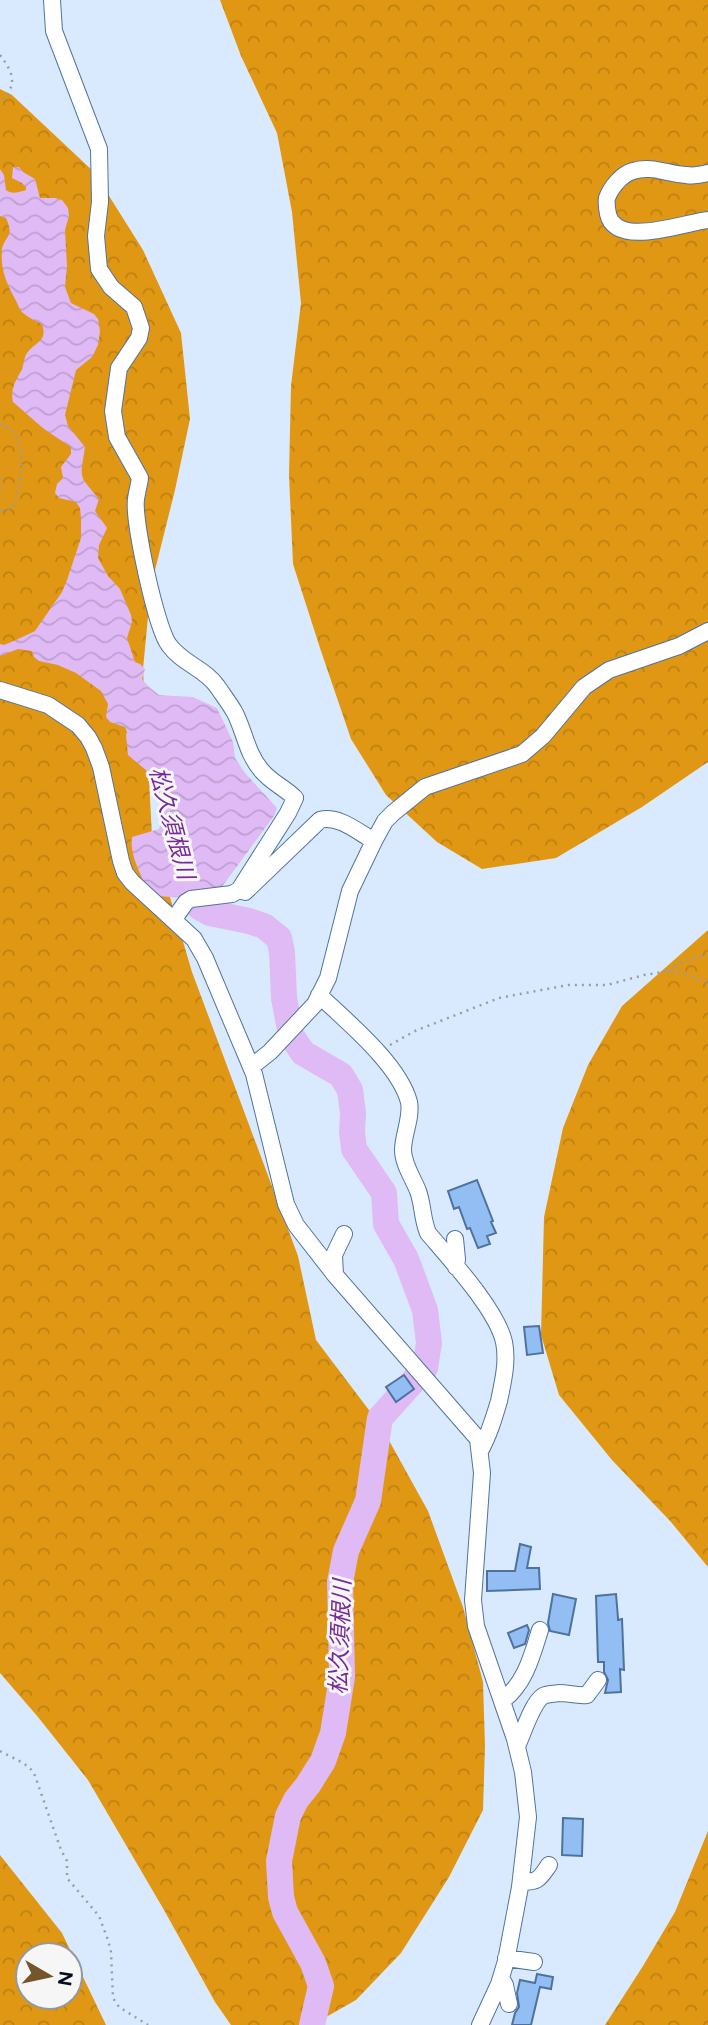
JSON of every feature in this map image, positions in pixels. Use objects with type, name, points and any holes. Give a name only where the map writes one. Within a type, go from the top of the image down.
[{"type":"street","points":[[52,0],[54,31],[99,149],[100,202],[96,236],[99,269],[111,288],[134,307],[141,328],[139,338],[119,368],[113,411],[117,437],[140,478],[136,498],[138,522],[144,561],[159,622],[166,641],[176,653],[214,682],[235,713],[249,752],[261,770],[295,799],[236,893]]},
{"type":"street","points":[[708,173],[688,176],[645,168],[630,172],[612,188],[607,199],[607,210],[609,220],[614,225],[631,231],[657,230],[708,220]]},
{"type":"street","points":[[251,1067],[270,1052],[314,1004],[328,978],[350,891],[385,821],[393,813],[425,787],[522,754],[544,736],[584,687],[600,676],[630,662],[679,646],[708,631]]},
{"type":"street","points":[[0,690],[48,705],[78,725],[88,737],[101,767],[125,873],[198,943],[251,1067],[286,1204],[296,1225],[335,1275],[478,1439],[482,1473],[473,1600],[476,1626],[517,1746],[528,1817],[521,1882],[506,1958],[484,2023]]},
{"type":"street","points":[[174,919],[191,899],[244,893],[320,820],[328,818],[343,823],[374,841]]},
{"type":"street","points":[[319,995],[378,1051],[406,1094],[410,1107],[403,1153],[419,1194],[425,1226],[490,1312],[504,1343],[504,1379],[492,1426],[480,1451]]},
{"type":"street","points":[[335,1275],[334,1255],[344,1234]]},
{"type":"street","points":[[455,1239],[456,1267]]},
{"type":"street","points":[[502,1701],[513,1694],[519,1685],[540,1630]]},
{"type":"street","points":[[517,1746],[541,1697],[564,1693],[587,1695],[598,1680]]},
{"type":"street","points":[[521,1882],[538,1880],[549,1865]]},
{"type":"street","points":[[506,1958],[534,1962]]},
{"type":"street","points":[[501,1978],[509,2004]]},
{"type":"path","points":[[0,54],[10,68],[12,77],[9,90],[0,104]]},
{"type":"path","points":[[0,424],[9,428],[16,436],[21,459],[15,504],[10,510],[0,511]]},
{"type":"path","points":[[0,478],[0,493]]},
{"type":"path","points":[[669,971],[690,959],[708,955]]},
{"type":"path","points":[[378,1051],[415,1031],[499,998],[568,985],[612,984],[669,971],[680,972],[708,983]]},
{"type":"path","points":[[0,1751],[27,1764],[34,1773],[67,1861],[67,1878],[99,1916],[108,1940],[113,1998],[118,2007],[148,2025]]},
{"type":"green space","points":[[220,0],[708,0],[708,762],[642,807],[556,858],[482,869],[437,842],[386,795],[351,739],[293,564],[289,475],[291,386],[301,303],[292,212],[277,133],[241,56]]},
{"type":"green space","points":[[0,89],[12,95],[94,172],[143,250],[181,333],[190,419],[151,586],[143,669],[152,836],[192,972],[298,1256],[316,1340],[381,1426],[428,1511],[463,1607],[483,1682],[483,1810],[449,1877],[401,1953],[356,2000],[312,2025],[231,2025],[215,2002],[88,1780],[0,1673]]},
{"type":"green space","points":[[708,930],[708,1567],[671,1522],[612,1460],[559,1395],[541,1335],[544,1217],[563,1128],[588,1065],[622,1006]]},
{"type":"green space","points":[[708,1831],[708,2025],[605,2025],[675,1912]]},
{"type":"green space","points":[[0,1855],[66,1941],[14,1941],[14,2011],[84,2011],[84,1979],[106,2025],[0,2025]]},
{"type":"water","points":[[13,167],[19,167],[35,179],[40,198],[62,200],[68,208],[65,230],[65,287],[71,303],[94,314],[98,319],[98,345],[92,357],[76,370],[65,415],[68,426],[85,447],[82,476],[99,499],[95,511],[107,528],[99,545],[98,558],[108,576],[120,589],[131,615],[132,622],[127,638],[135,662],[145,669],[142,679],[159,695],[193,697],[217,708],[233,742],[235,758],[277,808],[274,816],[218,892],[175,897],[149,893],[134,858],[132,837],[159,829],[164,811],[157,798],[153,776],[128,755],[125,727],[110,722],[106,717],[108,704],[101,691],[76,673],[39,661],[32,651],[18,649],[0,656],[0,644],[4,645],[35,631],[62,592],[81,538],[80,508],[76,502],[59,498],[55,493],[57,484],[63,478],[61,467],[71,454],[71,447],[44,429],[13,402],[12,397],[26,355],[43,334],[42,324],[20,310],[3,269],[2,248],[10,232],[6,218],[0,216],[0,169],[8,192],[26,190],[22,183],[12,178]]},
{"type":"building","points":[[477,1180],[496,1233],[487,1236],[490,1244],[478,1248],[459,1207],[454,1209],[448,1191]]},
{"type":"building","points":[[539,1326],[543,1353],[527,1355],[524,1327]]},
{"type":"building","points":[[404,1375],[414,1389],[396,1402],[386,1387]]},
{"type":"building","points":[[520,1544],[531,1547],[527,1568],[539,1568],[540,1589],[487,1591],[487,1571],[515,1571]]},
{"type":"building","points":[[553,1594],[576,1599],[569,1635],[550,1631],[548,1623]]},
{"type":"building","points":[[616,1594],[618,1620],[622,1619],[624,1670],[620,1669],[621,1692],[605,1693],[608,1680],[604,1672],[604,1662],[598,1662],[596,1596]]},
{"type":"building","points":[[527,1625],[529,1630],[525,1644],[514,1648],[508,1633]]},
{"type":"building","points":[[563,1818],[583,1819],[582,1856],[562,1855]]},
{"type":"building","points":[[537,1974],[553,1977],[551,1989],[540,1987],[531,2025],[512,2025],[519,2007],[517,1993],[520,1980],[535,1983]]},
{"type":"waterway","name":"松久須根川","points":[[183,875],[199,907],[210,913],[264,926],[279,938],[284,998],[291,1035],[303,1053],[341,1075],[350,1090],[354,1149],[384,1193],[386,1224],[406,1259],[425,1310],[429,1343],[425,1368],[380,1418],[368,1501],[346,1551],[340,1582],[342,1677],[333,1733],[323,1761],[288,1816],[279,1861],[281,1897],[285,1912],[313,1963],[321,1986],[312,2025]]}]
